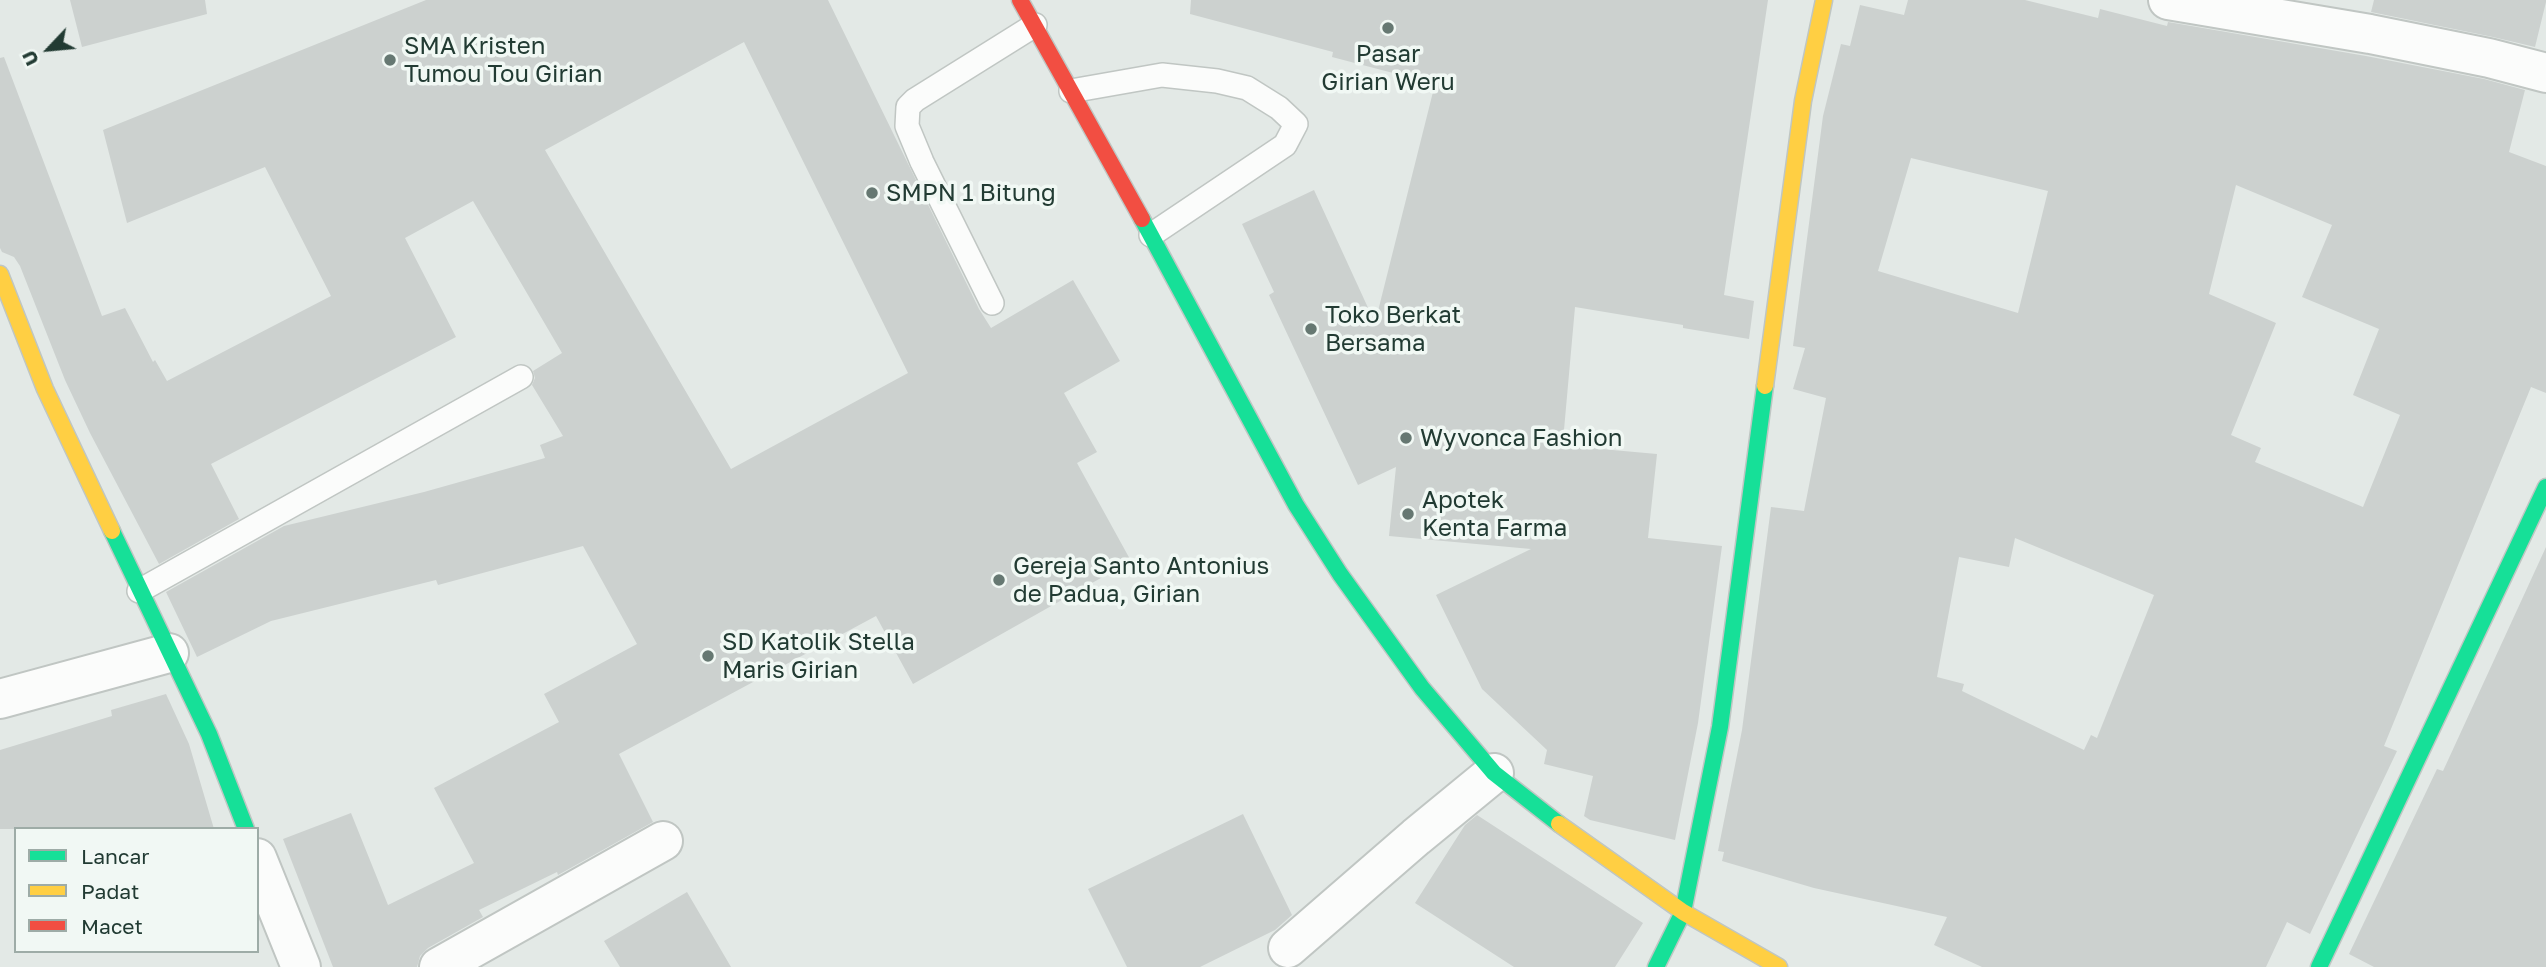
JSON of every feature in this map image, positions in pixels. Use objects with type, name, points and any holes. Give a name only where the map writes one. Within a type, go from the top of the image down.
[{"type":"main road","points":[[1020,0],[1151,234],[1296,505],[1339,574],[1422,688],[1493,773],[1576,837],[1683,912],[1779,967]]},
{"type":"main road","points":[[1656,967],[1683,912],[1720,727],[1803,101],[1824,0]]},
{"type":"main road","points":[[0,274],[45,389],[209,734],[245,827]]},
{"type":"main road","points":[[2319,967],[2546,487]]},
{"type":"street","points":[[2168,0],[2370,33],[2546,73]]},
{"type":"street","points":[[0,699],[169,653]]},
{"type":"street","points":[[1288,948],[1493,773]]},
{"type":"street","points":[[439,967],[663,841]]},
{"type":"street","points":[[259,863],[301,967]]},
{"type":"lane","points":[[992,303],[922,162],[907,126],[908,107],[1035,25]]},
{"type":"lane","points":[[1070,91],[1162,75],[1217,81],[1247,88],[1279,108],[1296,124],[1286,145],[1151,234]]},
{"type":"lane","points":[[139,591],[522,377]]},
{"type":"building","points":[[70,0],[205,0],[207,14],[82,47]]},
{"type":"building","points":[[426,0],[828,0],[979,309],[991,328],[1073,280],[1120,361],[1064,393],[1097,452],[1077,463],[1131,561],[913,684],[876,616],[619,754],[653,822],[558,875],[557,872],[479,910],[483,917],[428,948],[420,956],[417,967],[333,967],[283,839],[351,813],[388,905],[474,863],[434,788],[559,722],[544,694],[637,644],[583,546],[438,585],[436,580],[271,621],[197,657],[166,592],[284,526],[424,492],[545,458],[540,445],[563,436],[532,385],[535,378],[533,371],[562,353],[473,201],[405,238],[456,337],[211,464],[239,519],[159,564],[65,380],[20,266],[14,257],[2,252],[0,248],[0,58],[4,57],[102,316],[125,308],[153,362],[155,360],[167,381],[331,296],[265,167],[127,223],[103,130]],"holes":[[[744,42],[908,373],[731,469],[545,150]]]},
{"type":"building","points":[[1191,0],[1768,0],[1724,295],[1754,301],[1749,339],[1575,307],[1563,441],[1591,444],[1590,448],[1657,454],[1648,538],[1722,546],[1698,723],[1675,840],[1590,820],[1584,816],[1593,776],[1544,764],[1547,750],[1482,689],[1436,595],[1531,549],[1389,536],[1396,467],[1358,485],[1269,295],[1274,292],[1242,224],[1314,190],[1375,323],[1435,84],[1332,57],[1333,52],[1190,14]]},
{"type":"building","points":[[1908,0],[2025,0],[2098,18],[2100,9],[2167,26],[2168,22],[2366,56],[2484,79],[2525,90],[2509,152],[2546,166],[2546,393],[2531,387],[2384,746],[2397,751],[2310,934],[2287,922],[2266,967],[1982,967],[1934,945],[1947,917],[1814,888],[1722,861],[1724,852],[1718,851],[1742,730],[1771,507],[1804,511],[1826,398],[1793,389],[1805,348],[1793,346],[1823,116],[1841,44],[1850,46],[1860,5],[1904,15]],"holes":[[[1911,158],[2048,191],[2018,313],[1878,271]],[[2236,185],[2332,225],[2302,297],[2379,329],[2353,395],[2400,415],[2363,507],[2255,462],[2261,448],[2231,435],[2276,323],[2209,294]],[[2015,538],[2154,595],[2097,738],[2091,735],[2084,750],[1962,691],[1964,684],[1937,677],[1959,557],[2009,567]]]},
{"type":"building","points":[[2374,0],[2546,2],[2535,47],[2371,12]]},
{"type":"building","points":[[2546,547],[2546,967],[2374,967],[2349,954],[2437,769],[2443,771]]},
{"type":"building","points":[[166,694],[189,744],[213,827],[0,829],[0,750],[112,716],[111,710]]},
{"type":"building","points":[[1243,814],[1292,915],[1275,930],[1200,967],[1127,967],[1088,889]]},
{"type":"building","points":[[1477,815],[1643,923],[1615,967],[1514,967],[1415,903],[1465,825]]},
{"type":"building","points":[[687,892],[731,967],[620,967],[604,941]]},
{"type":"traffic: fast","points":[[1142,219],[1296,505],[1340,574],[1422,688],[1494,773],[1559,824]]},
{"type":"traffic: fast","points":[[1656,967],[1683,912],[1720,727],[1765,386]]},
{"type":"traffic: fast","points":[[2319,967],[2546,487]]},
{"type":"traffic: fast","points":[[112,531],[209,734],[245,827]]},
{"type":"traffic: slow","points":[[1765,386],[1803,101],[1824,0]]},
{"type":"traffic: slow","points":[[0,274],[45,389],[112,531]]},
{"type":"traffic: slow","points":[[1559,824],[1683,912],[1779,967]]},
{"type":"traffic: jam","points":[[1020,0],[1142,219]]},
{"type":"place","name":"Pasar Girian Weru","points":[[1388,28]]},
{"type":"place","name":"SMA Kristen Tumou Tou Girian","points":[[390,60]]},
{"type":"place","name":"SMPN 1 Bitung","points":[[872,193]]},
{"type":"place","name":"Toko Berkat Bersama","points":[[1311,329]]},
{"type":"place","name":"Wyvonca Fashion","points":[[1406,438]]},
{"type":"place","name":"Apotek Kenta Farma","points":[[1408,514]]},
{"type":"place","name":"Gereja Santo Antonius de Padua, Girian","points":[[999,580]]},
{"type":"place","name":"SD Katolik Stella Maris Girian","points":[[708,656]]}]
